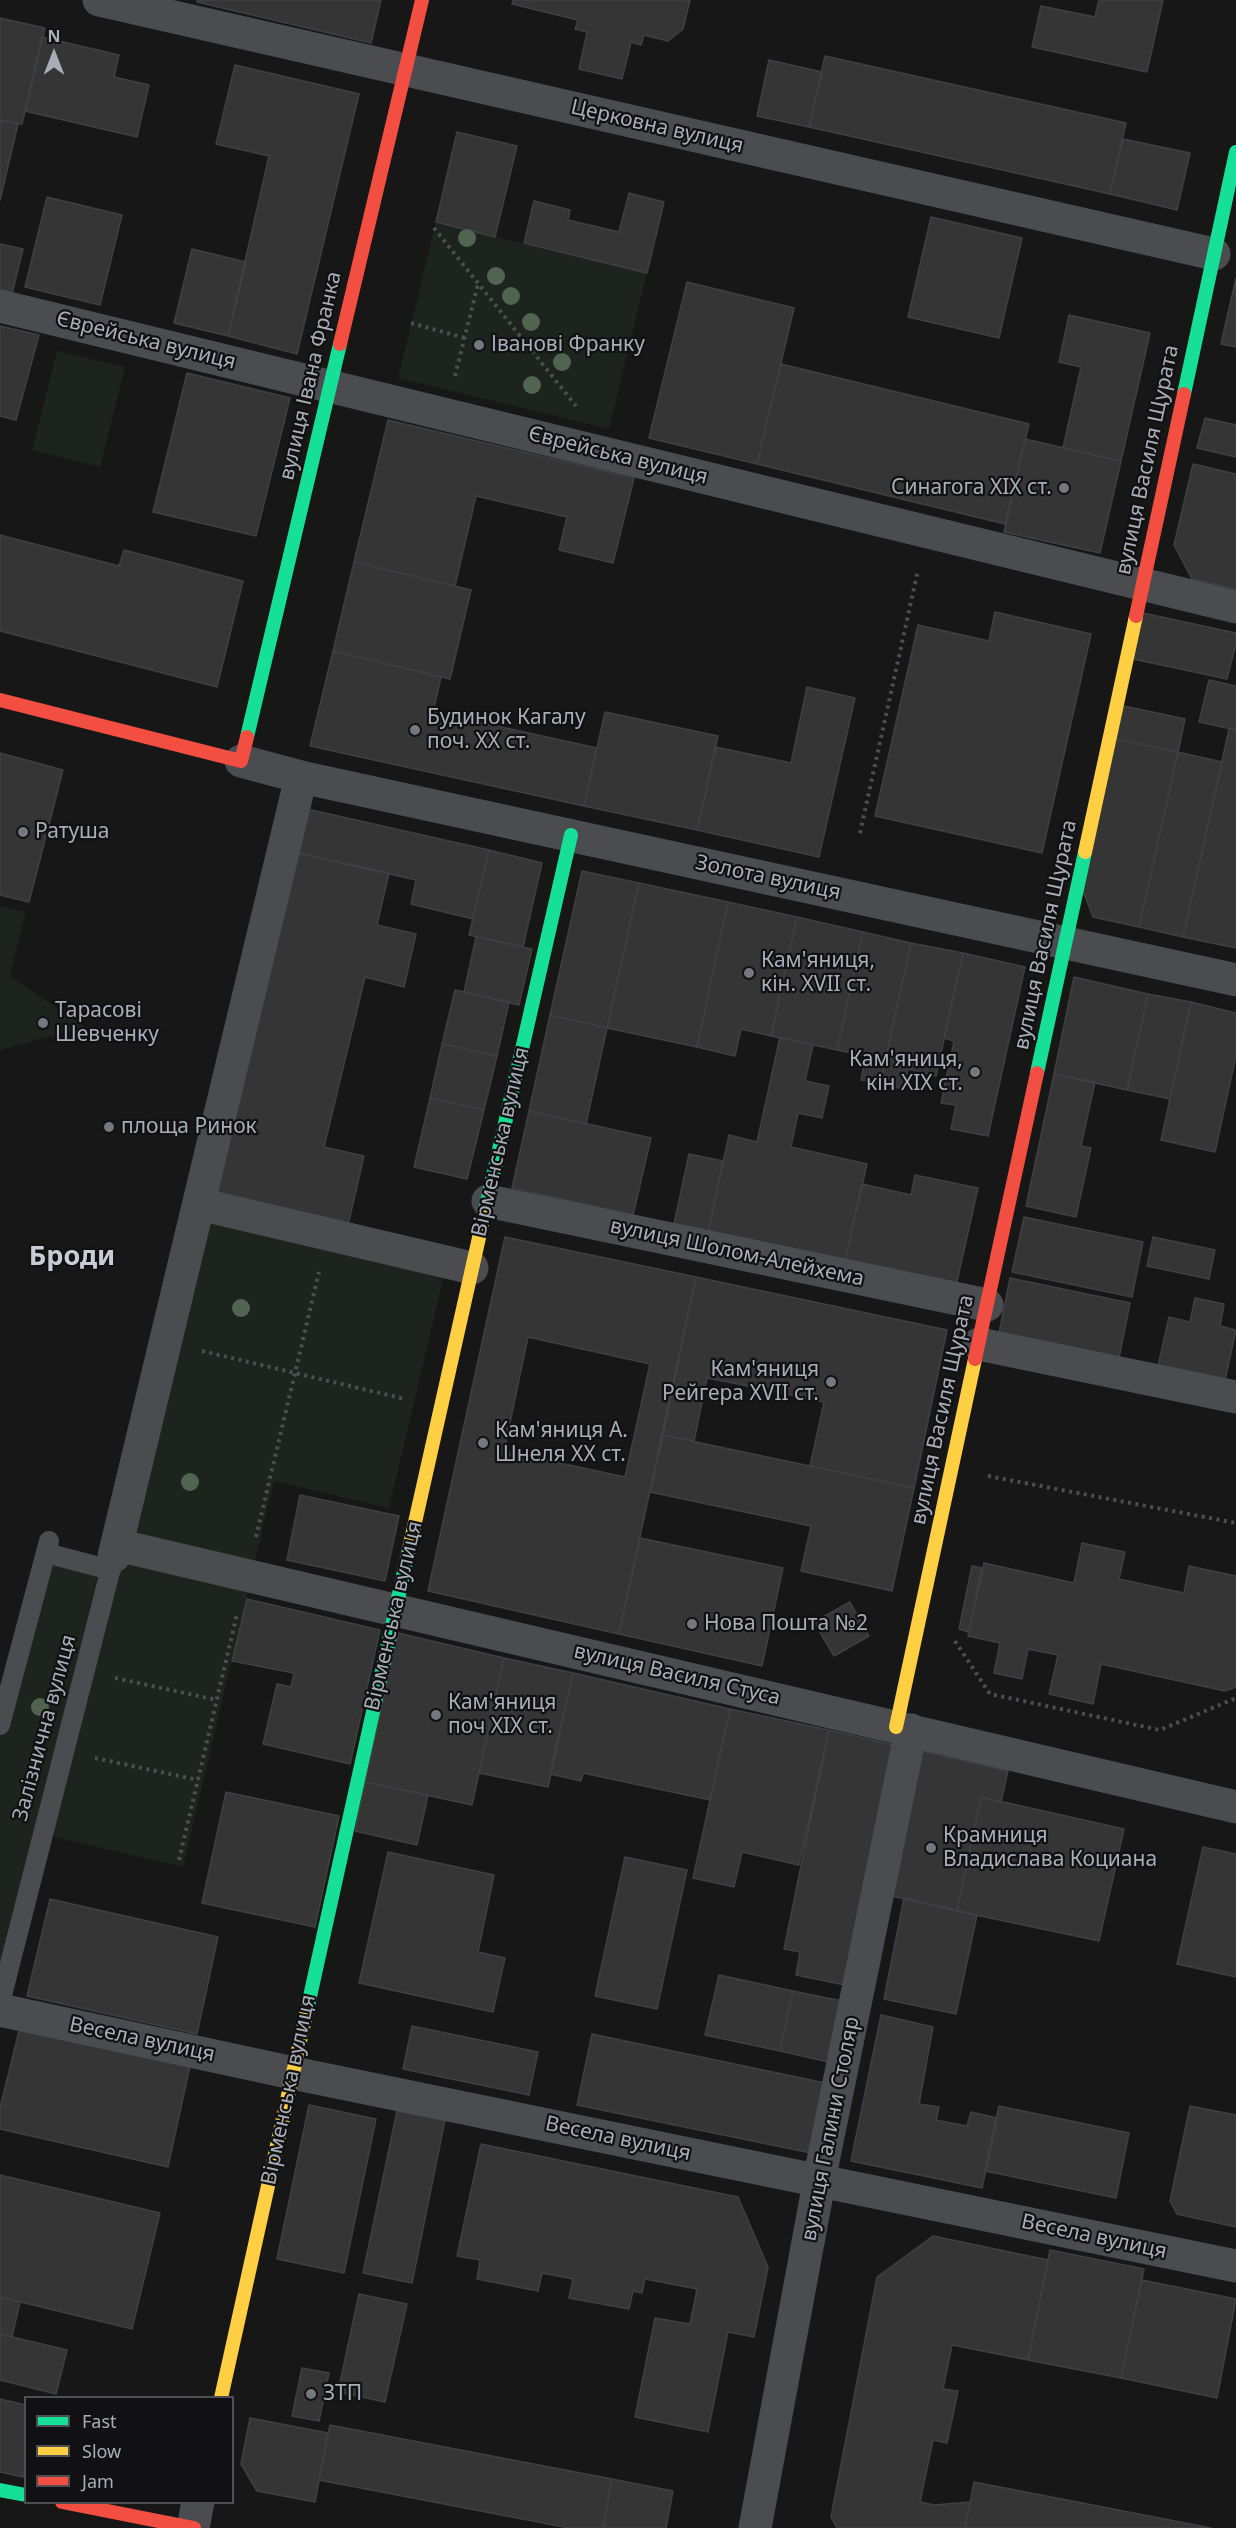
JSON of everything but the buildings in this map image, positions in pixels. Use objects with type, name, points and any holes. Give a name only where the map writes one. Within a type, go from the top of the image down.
[{"type":"street","name":"Церковна вулиця","points":[[99,0],[1222,250]]},
{"type":"street","name":"вулиця Івана Франка","points":[[240,761],[422,0]]},
{"type":"street","name":"вулиця Василя Щурата","points":[[904,1729],[987,1305],[1143,584],[1222,250],[1236,152]]},
{"type":"street","name":"Єврейська вулиця","points":[[0,306],[1236,607]]},
{"type":"street","points":[[0,700],[240,761]]},
{"type":"street","name":"Золота вулиця","points":[[240,761],[301,777],[1236,980]]},
{"type":"street","points":[[114,1557],[301,777]]},
{"type":"street","name":"Вірменська вулиця","points":[[221,2396],[395,1609],[571,835]]},
{"type":"street","name":"вулиця Шолом-Алейхема","points":[[488,1201],[987,1305]]},
{"type":"street","points":[[199,1204],[472,1268]]},
{"type":"street","points":[[979,1344],[1236,1397]]},
{"type":"street","name":"вулиця Василя Стуса","points":[[114,1557],[252,1575],[1236,1807]]},
{"type":"street","name":"вулиця Галини Столяр","points":[[755,2528],[904,1729]]},
{"type":"street","name":"Весела вулиця","points":[[0,2010],[293,2073],[1236,2266]]},
{"type":"street","points":[[0,2490],[24,2495]]},
{"type":"street","points":[[72,2504],[194,2528],[198,2504]]},
{"type":"lane","points":[[0,1725],[47,1547],[114,1557]]},
{"type":"lane","name":"Залізнична вулиця","points":[[0,2003],[26,1893],[114,1557]]},
{"type":"path","points":[[434,228],[578,407]]},
{"type":"path","points":[[453,381],[478,284]]},
{"type":"path","points":[[411,323],[465,338]]},
{"type":"path","points":[[860,833],[927,532]]},
{"type":"path","points":[[166,1343],[441,1407]]},
{"type":"path","points":[[984,1487],[986,1475],[1236,1523]]},
{"type":"path","points":[[951,1635],[990,1694],[1160,1730],[1236,1698]]},
{"type":"path","points":[[111,1677],[217,1700]]},
{"type":"path","points":[[92,1757],[198,1780]]},
{"type":"shaded area","points":[[436,222],[647,273],[609,429],[398,378]]},
{"type":"shaded area","points":[[57,351],[125,367],[100,467],[32,450]]},
{"type":"shaded area","points":[[0,906],[26,912],[10,976],[85,1027],[0,1050]]},
{"type":"shaded area","points":[[199,1204],[447,1263],[389,1508],[274,1481],[183,1867],[42,1834],[0,2002],[0,1725],[46,1553],[111,1570]]},
{"type":"traffic: fast","points":[[1184,394],[1236,152]]},
{"type":"traffic: fast","points":[[247,737],[340,344]]},
{"type":"traffic: fast","points":[[485,1211],[571,835]]},
{"type":"traffic: fast","points":[[1037,1073],[1085,852]]},
{"type":"traffic: fast","points":[[307,2010],[409,1549]]},
{"type":"traffic: fast","points":[[0,2490],[24,2495]]},
{"type":"traffic: slow","points":[[1085,852],[1136,616]]},
{"type":"traffic: slow","points":[[409,1549],[485,1211]]},
{"type":"traffic: slow","points":[[896,1727],[975,1359]]},
{"type":"traffic: slow","points":[[221,2396],[307,2010]]},
{"type":"traffic: jam","points":[[340,344],[422,0]]},
{"type":"traffic: jam","points":[[1136,616],[1184,394]]},
{"type":"traffic: jam","points":[[0,700],[241,761],[247,737]]},
{"type":"traffic: jam","points":[[975,1359],[1037,1073]]},
{"type":"traffic: jam","points":[[72,2504],[194,2528]]},
{"type":"place","name":"Іванові Франку","points":[[479,345]]},
{"type":"place","name":"Синагога XIX ст.","points":[[1064,488]]},
{"type":"place","name":"Будинок Кагалу поч. XX ст.","points":[[415,730]]},
{"type":"place","name":"Ратуша","points":[[23,832]]},
{"type":"place","name":"Кам'яниця, кін. XVII ст.","points":[[749,973]]},
{"type":"place","name":"Тарасові Шевченку","points":[[43,1023]]},
{"type":"place","name":"Кам'яниця, кін XIX ст.","points":[[975,1072]]},
{"type":"place","name":"площа Ринок","points":[[109,1127]]},
{"type":"place","name":"Кам'яниця Рейгера XVII ст.","points":[[831,1382]]},
{"type":"place","name":"Кам'яниця А. Шнеля XX cт.","points":[[483,1443]]},
{"type":"place","name":"Нова Пошта №2","points":[[692,1624]]},
{"type":"place","name":"Кам'яниця поч XIX ст.","points":[[436,1715]]},
{"type":"place","name":"Крамниця Владислава Коциана","points":[[931,1848]]},
{"type":"place","name":"ЗТП","points":[[311,2394]]},
{"type":"district","name":"Броди","points":[[72,1257]]}]
